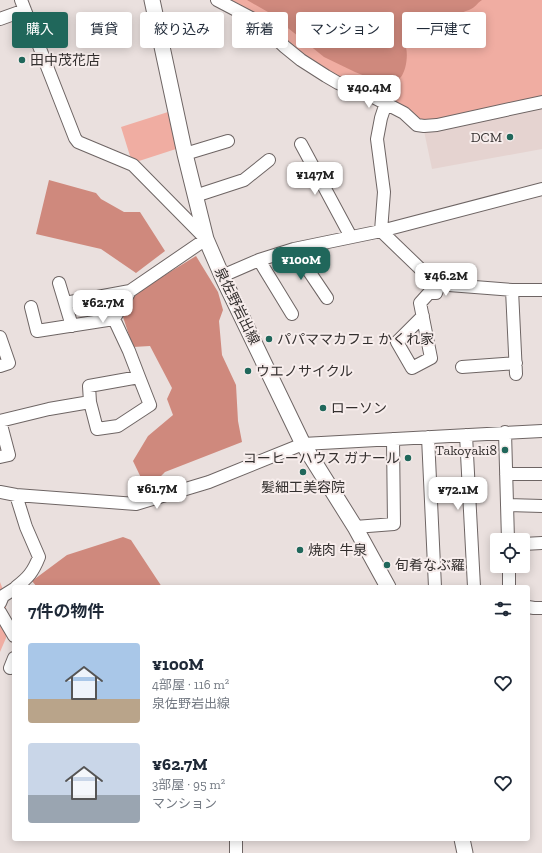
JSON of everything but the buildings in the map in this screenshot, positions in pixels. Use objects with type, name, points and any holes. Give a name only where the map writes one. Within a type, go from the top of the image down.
[{"type":"main road","name":"泉佐野岩出線","points":[[152,0],[185,154],[206,239],[222,276],[303,444],[355,527],[387,585]]},
{"type":"main road","points":[[463,841],[466,853]]},
{"type":"street","points":[[218,0],[257,21],[301,60],[326,76],[338,83],[376,98],[404,113],[417,125],[437,125],[542,102]]},
{"type":"street","points":[[0,19],[23,5],[75,138],[78,142],[133,165],[206,239],[130,291],[65,303]]},
{"type":"street","points":[[381,231],[384,192],[377,139],[381,118],[386,104]]},
{"type":"street","points":[[185,154],[228,141]]},
{"type":"street","points":[[301,144],[351,237]]},
{"type":"street","points":[[195,196],[244,180],[269,160]]},
{"type":"street","points":[[222,276],[260,260],[294,249],[381,231],[542,189]]},
{"type":"street","points":[[381,231],[436,284],[512,290],[542,290]]},
{"type":"street","points":[[294,249],[327,298]]},
{"type":"street","points":[[260,260],[292,314]]},
{"type":"street","points":[[59,283],[72,326]]},
{"type":"street","points":[[423,316],[420,303],[429,294],[436,293],[439,284]]},
{"type":"street","points":[[462,367],[516,368],[512,290]]},
{"type":"street","points":[[114,319],[130,291]]},
{"type":"street","points":[[31,307],[37,331],[114,319]]},
{"type":"street","points":[[114,319],[130,351],[150,405],[118,426],[97,429],[90,402],[89,386],[139,377]]},
{"type":"street","points":[[0,337],[9,363],[0,366]]},
{"type":"street","points":[[0,457],[9,455],[0,421],[49,408],[90,402]]},
{"type":"street","points":[[0,492],[16,495],[136,504],[209,482],[303,444],[542,431]]},
{"type":"street","points":[[505,432],[508,533]]},
{"type":"street","points":[[466,435],[474,585]]},
{"type":"street","points":[[428,437],[435,585]]},
{"type":"street","points":[[355,527],[394,524],[393,439]]},
{"type":"street","points":[[506,474],[542,474]]},
{"type":"street","points":[[16,495],[26,527],[38,557],[34,569],[26,580],[19,585]]},
{"type":"street","points":[[507,506],[542,506]]},
{"type":"street","points":[[530,544],[542,543]]},
{"type":"street","points":[[509,573],[509,585]]},
{"type":"street","points":[[0,603],[3,596],[12,590]]},
{"type":"street","points":[[530,607],[542,608]]},
{"type":"street","points":[[0,612],[12,633]]},
{"type":"street","points":[[236,841],[236,853]]},
{"type":"shaded area","points":[[221,0],[542,0],[542,98],[426,123],[335,79],[288,46],[288,12],[238,12]]},
{"type":"shaded area","points":[[247,0],[482,0],[471,9],[462,12],[402,12],[402,48],[406,48],[406,65],[401,77],[387,85],[324,57],[313,48],[394,48],[394,12],[296,12],[296,34],[288,28],[288,12],[268,12]]},
{"type":"shaded area","points":[[542,107],[542,149],[432,169],[424,131]]},
{"type":"shaded area","points":[[168,112],[176,149],[139,161],[130,156],[121,127]]},
{"type":"shaded area","points":[[49,180],[96,193],[101,199],[124,212],[140,212],[165,251],[136,273],[101,249],[36,234]]},
{"type":"shaded area","points":[[196,256],[218,292],[223,310],[219,321],[222,355],[236,385],[238,421],[242,442],[165,472],[153,484],[143,482],[133,461],[148,436],[173,415],[167,399],[172,388],[150,346],[133,347],[123,317],[129,297]]},
{"type":"shaded area","points":[[123,537],[131,540],[161,585],[35,585],[32,581],[67,555]]},
{"type":"shaded area","points":[[0,582],[6,597],[6,638],[0,652]]},
{"type":"place","name":"田中茂花店","points":[[22,60]]},
{"type":"place","name":"DCM","points":[[510,137]]},
{"type":"place","name":"パパママカフェ かくれ家","points":[[269,339]]},
{"type":"place","name":"ウエノサイクル","points":[[248,371]]},
{"type":"place","name":"ローソン","points":[[323,408]]},
{"type":"place","name":"Takoyaki8","points":[[505,450]]},
{"type":"place","name":"コーヒーハウス ガナール","points":[[408,458]]},
{"type":"place","name":"髪細工美容院","points":[[303,472]]},
{"type":"place","name":"焼肉 牛泉","points":[[300,550]]},
{"type":"place","name":"旬肴なぶ羅","points":[[387,565]]}]
